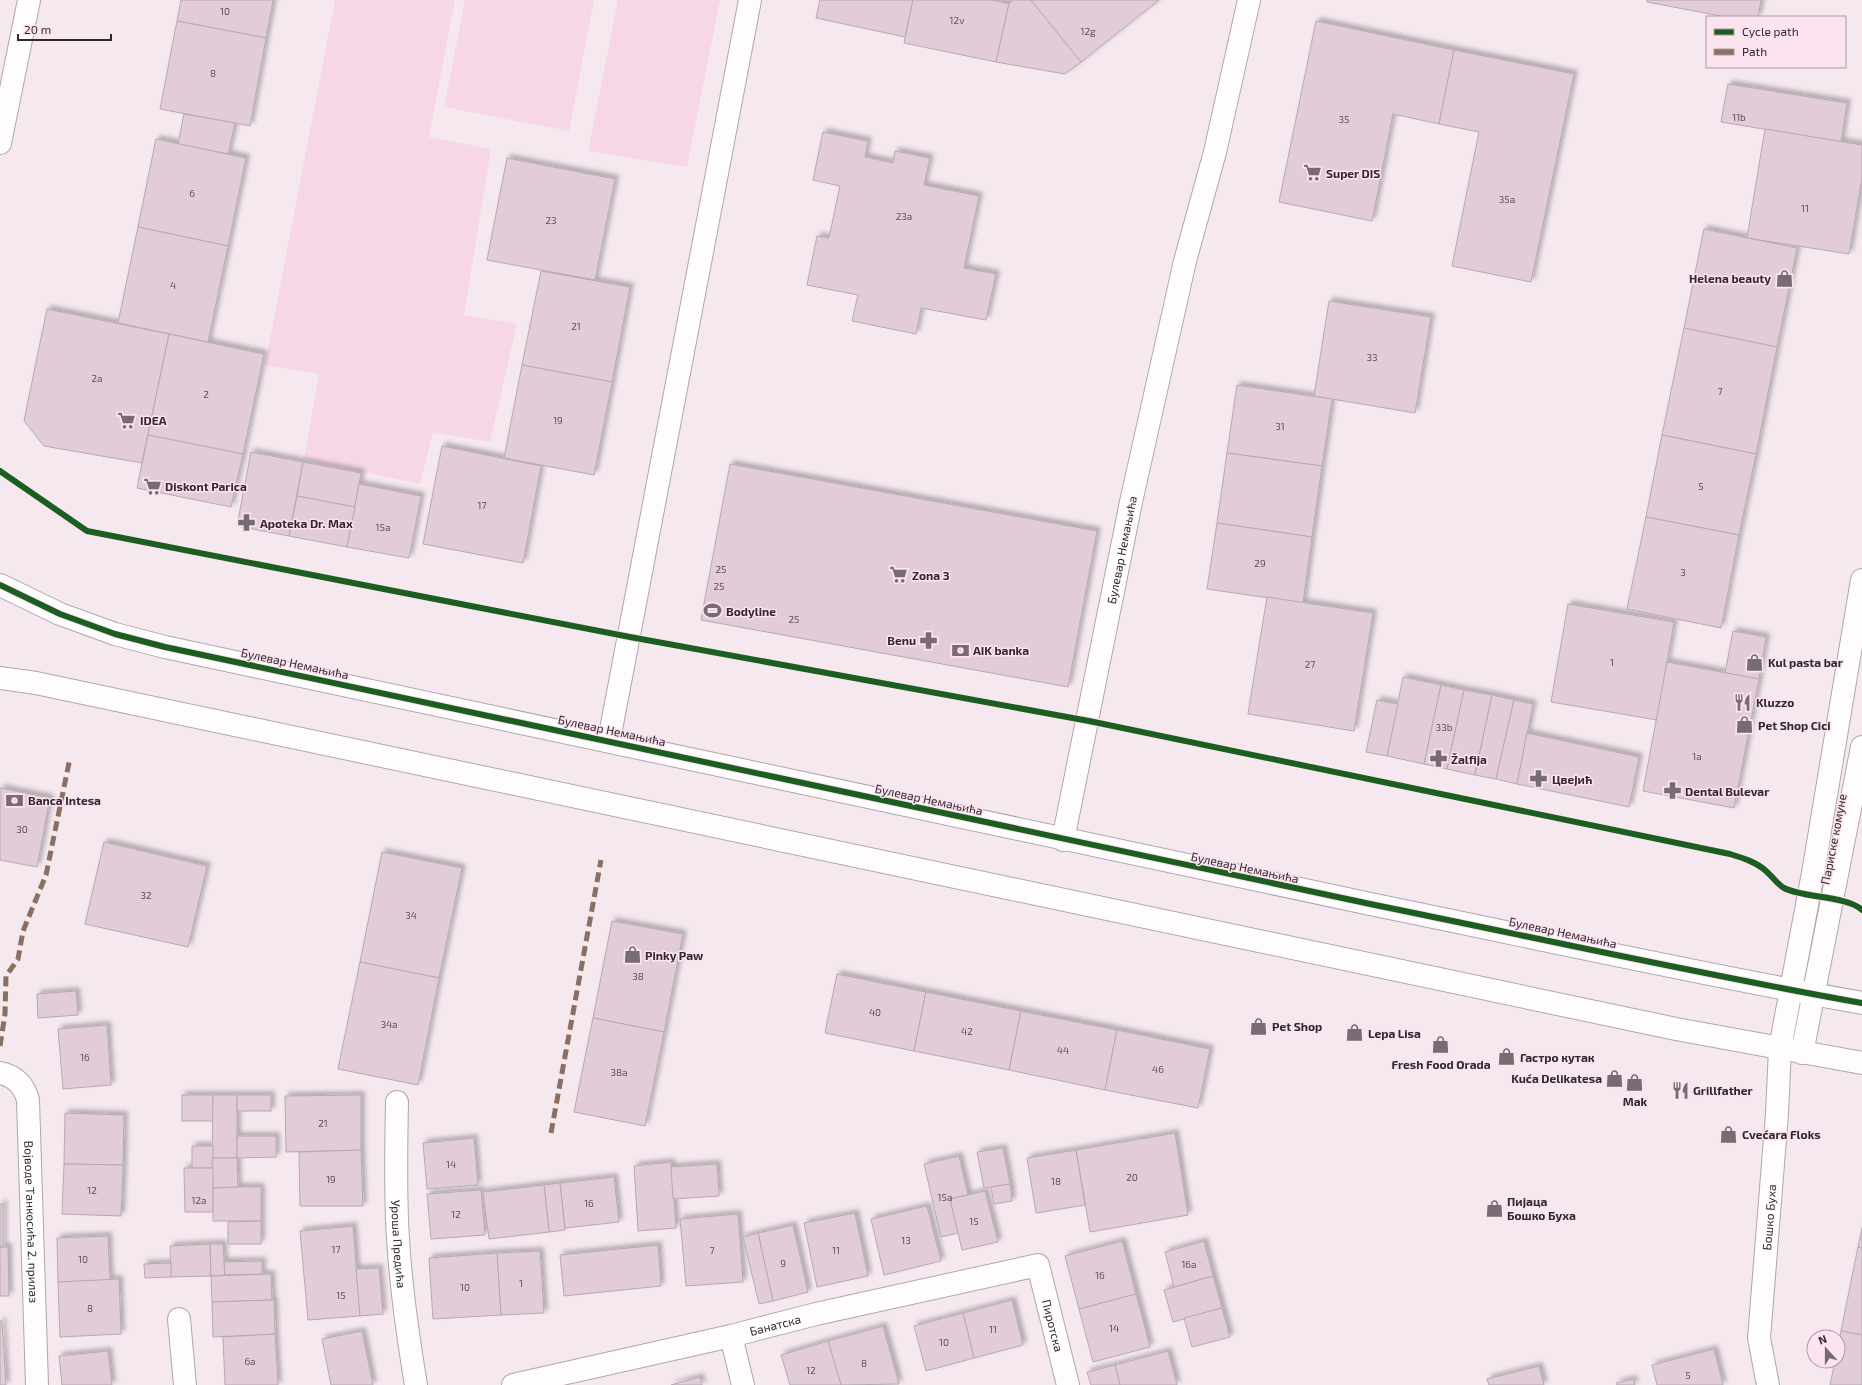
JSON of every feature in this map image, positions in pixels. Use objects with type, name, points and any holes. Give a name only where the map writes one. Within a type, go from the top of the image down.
[{"type":"street","points":[[0,143],[29,0]]},
{"type":"street","points":[[609,740],[750,0]]},
{"type":"street","name":"Булевар Немањића","points":[[1063,840],[1078,764],[1089,721],[1090,705],[1131,502],[1185,261],[1215,152],[1249,0]]},
{"type":"street","name":"Париске комуне","points":[[1780,1048],[1813,873],[1862,580]]},
{"type":"street","name":"Булевар Немањића","points":[[0,585],[60,614],[115,634],[158,645],[609,740],[1063,840],[1791,990],[1862,1003]]},
{"type":"street","points":[[0,678],[36,683],[1661,1026],[1862,1063]]},
{"type":"street","name":"Париске комуне","points":[[1802,1053],[1815,994],[1862,747]]},
{"type":"street","name":"Бошко Буха","points":[[1768,1385],[1759,1338],[1777,1114],[1780,1048]]},
{"type":"street","name":"Војводе Танкосића 2. прилаз","points":[[0,1073],[17,1080],[23,1087],[28,1100],[37,1385]]},
{"type":"street","name":"Уроша Предића","points":[[397,1102],[395,1171],[398,1241],[406,1321],[416,1385]]},
{"type":"street","name":"Банатска","points":[[513,1385],[732,1336],[816,1314],[1038,1266]]},
{"type":"street","name":"Пиротска","points":[[1038,1266],[1068,1385]]},
{"type":"street","points":[[179,1319],[185,1385]]},
{"type":"street","points":[[732,1336],[743,1385]]},
{"type":"shaded area","points":[[335,0],[455,0],[429,137],[491,149],[464,315],[517,324],[490,442],[433,432],[420,484],[304,459],[319,374],[265,365]]},
{"type":"shaded area","points":[[465,0],[594,0],[569,131],[444,107]]},
{"type":"shaded area","points":[[618,0],[720,0],[687,167],[588,151]]},
{"type":"building","points":[[181,0],[273,0],[266,38],[177,21]]},
{"type":"building","points":[[820,0],[913,0],[905,37],[816,18]]},
{"type":"building","points":[[913,0],[992,0],[1009,4],[996,62],[904,43]]},
{"type":"building","points":[[1013,0],[1031,0],[1081,62],[1065,74],[996,62],[1009,4]]},
{"type":"building","points":[[1031,0],[1159,0],[1081,62]]},
{"type":"building","points":[[1647,0],[1761,0],[1758,16],[1721,16],[1647,2]]},
{"type":"building","points":[[177,21],[266,38],[250,126],[160,109]]},
{"type":"building","points":[[1316,21],[1454,50],[1439,124],[1393,114],[1372,221],[1279,202]]},
{"type":"building","points":[[1454,50],[1574,74],[1531,282],[1452,266],[1479,132],[1439,124]]},
{"type":"building","points":[[1728,84],[1847,103],[1841,142],[1721,122]]},
{"type":"building","points":[[184,114],[235,123],[228,154],[178,144]]},
{"type":"building","points":[[1765,129],[1862,145],[1862,178],[1849,254],[1747,238]]},
{"type":"building","points":[[823,132],[868,141],[865,157],[893,163],[895,151],[930,158],[924,185],[979,196],[964,268],[996,274],[986,320],[921,308],[916,334],[852,321],[858,295],[807,285],[817,236],[829,238],[840,186],[813,180]]},
{"type":"building","points":[[156,139],[246,158],[228,246],[138,227]]},
{"type":"building","points":[[507,158],[615,179],[595,280],[487,260]]},
{"type":"building","points":[[138,227],[228,246],[208,342],[118,323]]},
{"type":"building","points":[[1704,229],[1797,248],[1777,347],[1684,328]]},
{"type":"building","points":[[541,271],[630,287],[612,382],[522,365]]},
{"type":"building","points":[[1329,301],[1431,317],[1415,413],[1314,396]]},
{"type":"building","points":[[47,309],[169,334],[142,463],[44,446],[24,421]]},
{"type":"building","points":[[1684,328],[1777,347],[1756,454],[1662,435]]},
{"type":"building","points":[[169,334],[264,354],[243,454],[148,435]]},
{"type":"building","points":[[522,365],[612,382],[594,475],[504,458]]},
{"type":"building","points":[[1237,385],[1332,399],[1322,466],[1227,453]]},
{"type":"building","points":[[148,435],[243,454],[231,507],[137,488]]},
{"type":"building","points":[[1662,435],[1756,454],[1739,535],[1646,517]]},
{"type":"building","points":[[442,446],[541,466],[523,563],[423,544]]},
{"type":"building","points":[[251,452],[303,462],[289,536],[237,526]]},
{"type":"building","points":[[1227,453],[1322,466],[1312,537],[1217,523]]},
{"type":"building","points":[[303,462],[361,473],[355,507],[297,496]]},
{"type":"building","name":"Zona 3","points":[[730,464],[1097,531],[1068,687],[701,620]]},
{"type":"building","points":[[359,484],[421,496],[409,558],[347,547]]},
{"type":"building","points":[[297,496],[355,507],[347,547],[289,536]]},
{"type":"building","points":[[1646,517],[1739,535],[1721,628],[1627,609]]},
{"type":"building","points":[[1217,523],[1312,537],[1303,603],[1207,589]]},
{"type":"building","points":[[1267,597],[1373,613],[1354,731],[1248,714]]},
{"type":"building","points":[[1568,604],[1674,622],[1657,720],[1551,702]]},
{"type":"building","points":[[1733,631],[1766,637],[1759,679],[1725,673]]},
{"type":"building","points":[[1667,662],[1759,679],[1734,808],[1643,791]]},
{"type":"building","points":[[1403,677],[1441,685],[1424,764],[1387,756]]},
{"type":"building","points":[[1441,685],[1464,690],[1447,769],[1424,764]]},
{"type":"building","points":[[1464,690],[1492,695],[1475,775],[1447,769]]},
{"type":"building","points":[[1492,695],[1514,700],[1496,779],[1475,775]]},
{"type":"building","points":[[1377,700],[1398,704],[1387,756],[1366,752]]},
{"type":"building","points":[[1514,700],[1533,704],[1517,784],[1496,779]]},
{"type":"building","points":[[1527,733],[1639,757],[1629,807],[1517,784]]},
{"type":"building","points":[[0,788],[50,798],[37,867],[0,860]]},
{"type":"building","points":[[104,842],[207,866],[188,947],[85,924]]},
{"type":"building","points":[[382,852],[462,868],[439,978],[360,962]]},
{"type":"building","points":[[612,921],[683,934],[664,1032],[593,1018]]},
{"type":"building","points":[[360,962],[439,978],[418,1085],[338,1069]]},
{"type":"building","points":[[837,974],[926,992],[914,1051],[825,1033]]},
{"type":"building","points":[[76,991],[78,1015],[38,1018],[37,994]]},
{"type":"building","points":[[926,992],[1021,1011],[1009,1070],[914,1051]]},
{"type":"building","points":[[1021,1011],[1117,1030],[1105,1090],[1009,1070]]},
{"type":"building","points":[[593,1018],[664,1032],[645,1126],[574,1112]]},
{"type":"building","points":[[107,1025],[111,1085],[63,1089],[58,1029]]},
{"type":"building","points":[[1117,1030],[1210,1049],[1198,1108],[1105,1090]]},
{"type":"building","points":[[182,1095],[213,1095],[213,1121],[182,1121]]},
{"type":"building","points":[[213,1095],[237,1095],[237,1158],[212,1158]]},
{"type":"building","points":[[237,1095],[271,1095],[271,1111],[237,1111]]},
{"type":"building","points":[[361,1095],[361,1150],[286,1152],[285,1096]]},
{"type":"building","points":[[65,1113],[124,1115],[123,1165],[64,1164]]},
{"type":"building","points":[[1175,1133],[1188,1215],[1090,1232],[1076,1150]]},
{"type":"building","points":[[237,1136],[276,1136],[276,1157],[237,1158]]},
{"type":"building","points":[[474,1138],[478,1185],[427,1189],[423,1143]]},
{"type":"building","points":[[192,1146],[213,1146],[213,1168],[192,1168]]},
{"type":"building","points":[[1003,1148],[1010,1184],[984,1188],[977,1152]]},
{"type":"building","points":[[361,1150],[363,1206],[300,1206],[299,1152]]},
{"type":"building","points":[[1076,1150],[1085,1205],[1036,1213],[1027,1158]]},
{"type":"building","points":[[959,1156],[968,1195],[950,1199],[958,1233],[941,1237],[924,1164]]},
{"type":"building","points":[[212,1158],[237,1158],[238,1187],[213,1188]]},
{"type":"building","points":[[671,1162],[676,1228],[638,1231],[634,1166]]},
{"type":"building","points":[[64,1164],[123,1165],[121,1216],[62,1214]]},
{"type":"building","points":[[717,1164],[719,1196],[673,1199],[671,1167]]},
{"type":"building","points":[[184,1168],[213,1168],[213,1212],[185,1212]]},
{"type":"building","points":[[614,1177],[619,1222],[565,1228],[560,1183]]},
{"type":"building","points":[[560,1183],[565,1230],[549,1232],[544,1185]]},
{"type":"building","points":[[1010,1184],[1012,1201],[994,1204],[991,1187]]},
{"type":"building","points":[[544,1185],[549,1232],[489,1239],[483,1192]]},
{"type":"building","points":[[261,1187],[261,1221],[213,1221],[213,1188]]},
{"type":"building","points":[[481,1190],[485,1235],[431,1239],[427,1194]]},
{"type":"building","points":[[985,1191],[998,1242],[962,1250],[950,1199]]},
{"type":"building","points":[[0,1204],[3,1204],[3,1247],[0,1247]]},
{"type":"building","points":[[927,1206],[941,1261],[884,1275],[871,1219]]},
{"type":"building","points":[[855,1213],[868,1276],[817,1287],[804,1223]]},
{"type":"building","points":[[738,1214],[743,1282],[686,1286],[680,1219]]},
{"type":"building","points":[[261,1221],[261,1244],[228,1244],[228,1222]]},
{"type":"building","points":[[793,1225],[808,1292],[773,1301],[758,1233]]},
{"type":"building","points":[[353,1226],[360,1316],[308,1320],[300,1231]]},
{"type":"building","points":[[1862,1228],[1862,1248],[1858,1247]]},
{"type":"building","points":[[758,1233],[773,1301],[759,1304],[743,1237]]},
{"type":"building","points":[[108,1236],[110,1280],[58,1282],[57,1238]]},
{"type":"building","points":[[1122,1241],[1136,1294],[1079,1309],[1065,1256]]},
{"type":"building","points":[[1204,1241],[1213,1276],[1174,1287],[1165,1252]]},
{"type":"building","points":[[210,1244],[211,1276],[171,1277],[170,1246]]},
{"type":"building","points":[[210,1244],[223,1244],[225,1275],[211,1276]]},
{"type":"building","points":[[658,1245],[661,1286],[564,1296],[560,1255]]},
{"type":"building","points":[[0,1247],[8,1247],[9,1296],[0,1296]]},
{"type":"building","points":[[1858,1247],[1862,1248],[1862,1335],[1846,1332],[1846,1329],[1841,1329]]},
{"type":"building","points":[[540,1251],[544,1313],[501,1315],[497,1253]]},
{"type":"building","points":[[497,1253],[501,1315],[433,1319],[429,1258]]},
{"type":"building","points":[[262,1261],[262,1274],[225,1275],[224,1262]]},
{"type":"building","points":[[171,1263],[171,1277],[145,1278],[144,1264]]},
{"type":"building","points":[[379,1268],[383,1314],[360,1316],[356,1269]]},
{"type":"building","points":[[271,1274],[272,1300],[212,1302],[211,1276]]},
{"type":"building","points":[[1213,1276],[1222,1308],[1173,1322],[1164,1290]]},
{"type":"building","points":[[119,1279],[121,1334],[60,1337],[58,1282]]},
{"type":"building","points":[[1136,1294],[1150,1347],[1093,1362],[1079,1309]]},
{"type":"building","points":[[274,1300],[275,1334],[213,1337],[212,1302]]},
{"type":"building","points":[[1012,1300],[1023,1345],[974,1358],[963,1313]]},
{"type":"building","points":[[1222,1308],[1230,1337],[1192,1347],[1184,1318]]},
{"type":"building","points":[[963,1313],[974,1358],[926,1371],[914,1326]]},
{"type":"building","points":[[0,1321],[2,1321],[6,1385],[0,1385]]},
{"type":"building","points":[[883,1326],[899,1384],[841,1385],[828,1341]]},
{"type":"building","points":[[362,1331],[373,1385],[331,1385],[322,1339]]},
{"type":"building","points":[[1846,1332],[1862,1335],[1862,1385],[1830,1385],[1833,1369],[1846,1369]]},
{"type":"building","points":[[275,1334],[278,1385],[225,1385],[223,1337]]},
{"type":"building","points":[[828,1341],[841,1385],[790,1385],[781,1355]]},
{"type":"building","points":[[1714,1349],[1723,1385],[1657,1385],[1652,1365]]},
{"type":"building","points":[[108,1351],[112,1385],[62,1385],[59,1356]]},
{"type":"building","points":[[1168,1351],[1177,1385],[1120,1385],[1115,1365]]},
{"type":"building","points":[[1115,1365],[1120,1385],[1091,1385],[1087,1372]]},
{"type":"building","points":[[1539,1366],[1544,1385],[1489,1385],[1487,1379]]},
{"type":"building","points":[[700,1377],[702,1385],[671,1385]]},
{"type":"building","points":[[1633,1379],[1635,1385],[1617,1385],[1616,1383]]},
{"type":"marked path","points":[[0,1046],[5,1014],[6,976],[18,959],[23,931],[46,875],[70,758]]},
{"type":"marked path","points":[[551,1133],[601,860]]},
{"type":"cycle path","points":[[0,471],[87,531],[630,637],[1089,721],[1730,854],[1758,865],[1784,888],[1802,894],[1847,902],[1862,910]]},
{"type":"cycle path","points":[[0,585],[60,614],[115,634],[165,647],[1224,873],[1679,968],[1862,1003]]},
{"type":"place","name":"Super DIS","points":[[1313,173]]},
{"type":"place","name":"Helena beauty","points":[[1784,278]]},
{"type":"place","name":"IDEA","points":[[127,420]]},
{"type":"place","name":"Diskont Parica","points":[[152,486]]},
{"type":"place","name":"Apoteka Dr. Max","points":[[247,523]]},
{"type":"place","name":"Zona 3","points":[[899,575]]},
{"type":"place","name":"Bodyline","points":[[713,611]]},
{"type":"place","name":"Benu","points":[[929,640]]},
{"type":"place","name":"AIK banka","points":[[960,650]]},
{"type":"place","name":"Kul pasta bar","points":[[1755,662]]},
{"type":"place","name":"Kluzzo","points":[[1743,702]]},
{"type":"place","name":"Pet Shop Cici","points":[[1745,725]]},
{"type":"place","name":"Žalfija","points":[[1438,759]]},
{"type":"place","name":"Цвејић","points":[[1539,779]]},
{"type":"place","name":"Dental Bulevar","points":[[1672,791]]},
{"type":"place","name":"Banca Intesa","points":[[15,800]]},
{"type":"place","name":"Pinky Paw","points":[[632,955]]},
{"type":"place","name":"Pet Shop","points":[[1259,1026]]},
{"type":"place","name":"Lepa Lisa","points":[[1355,1033]]},
{"type":"place","name":"Fresh Food Orada","points":[[1441,1045]]},
{"type":"place","name":"Гастро кутак","points":[[1507,1057]]},
{"type":"place","name":"Kuća Delikatesa","points":[[1615,1078]]},
{"type":"place","name":"Mak","points":[[1635,1082]]},
{"type":"place","name":"Grillfather","points":[[1680,1090]]},
{"type":"place","name":"Cvećara Floks","points":[[1729,1134]]},
{"type":"place","name":"Пијаца Бошко Буха","points":[[1494,1208]]}]
